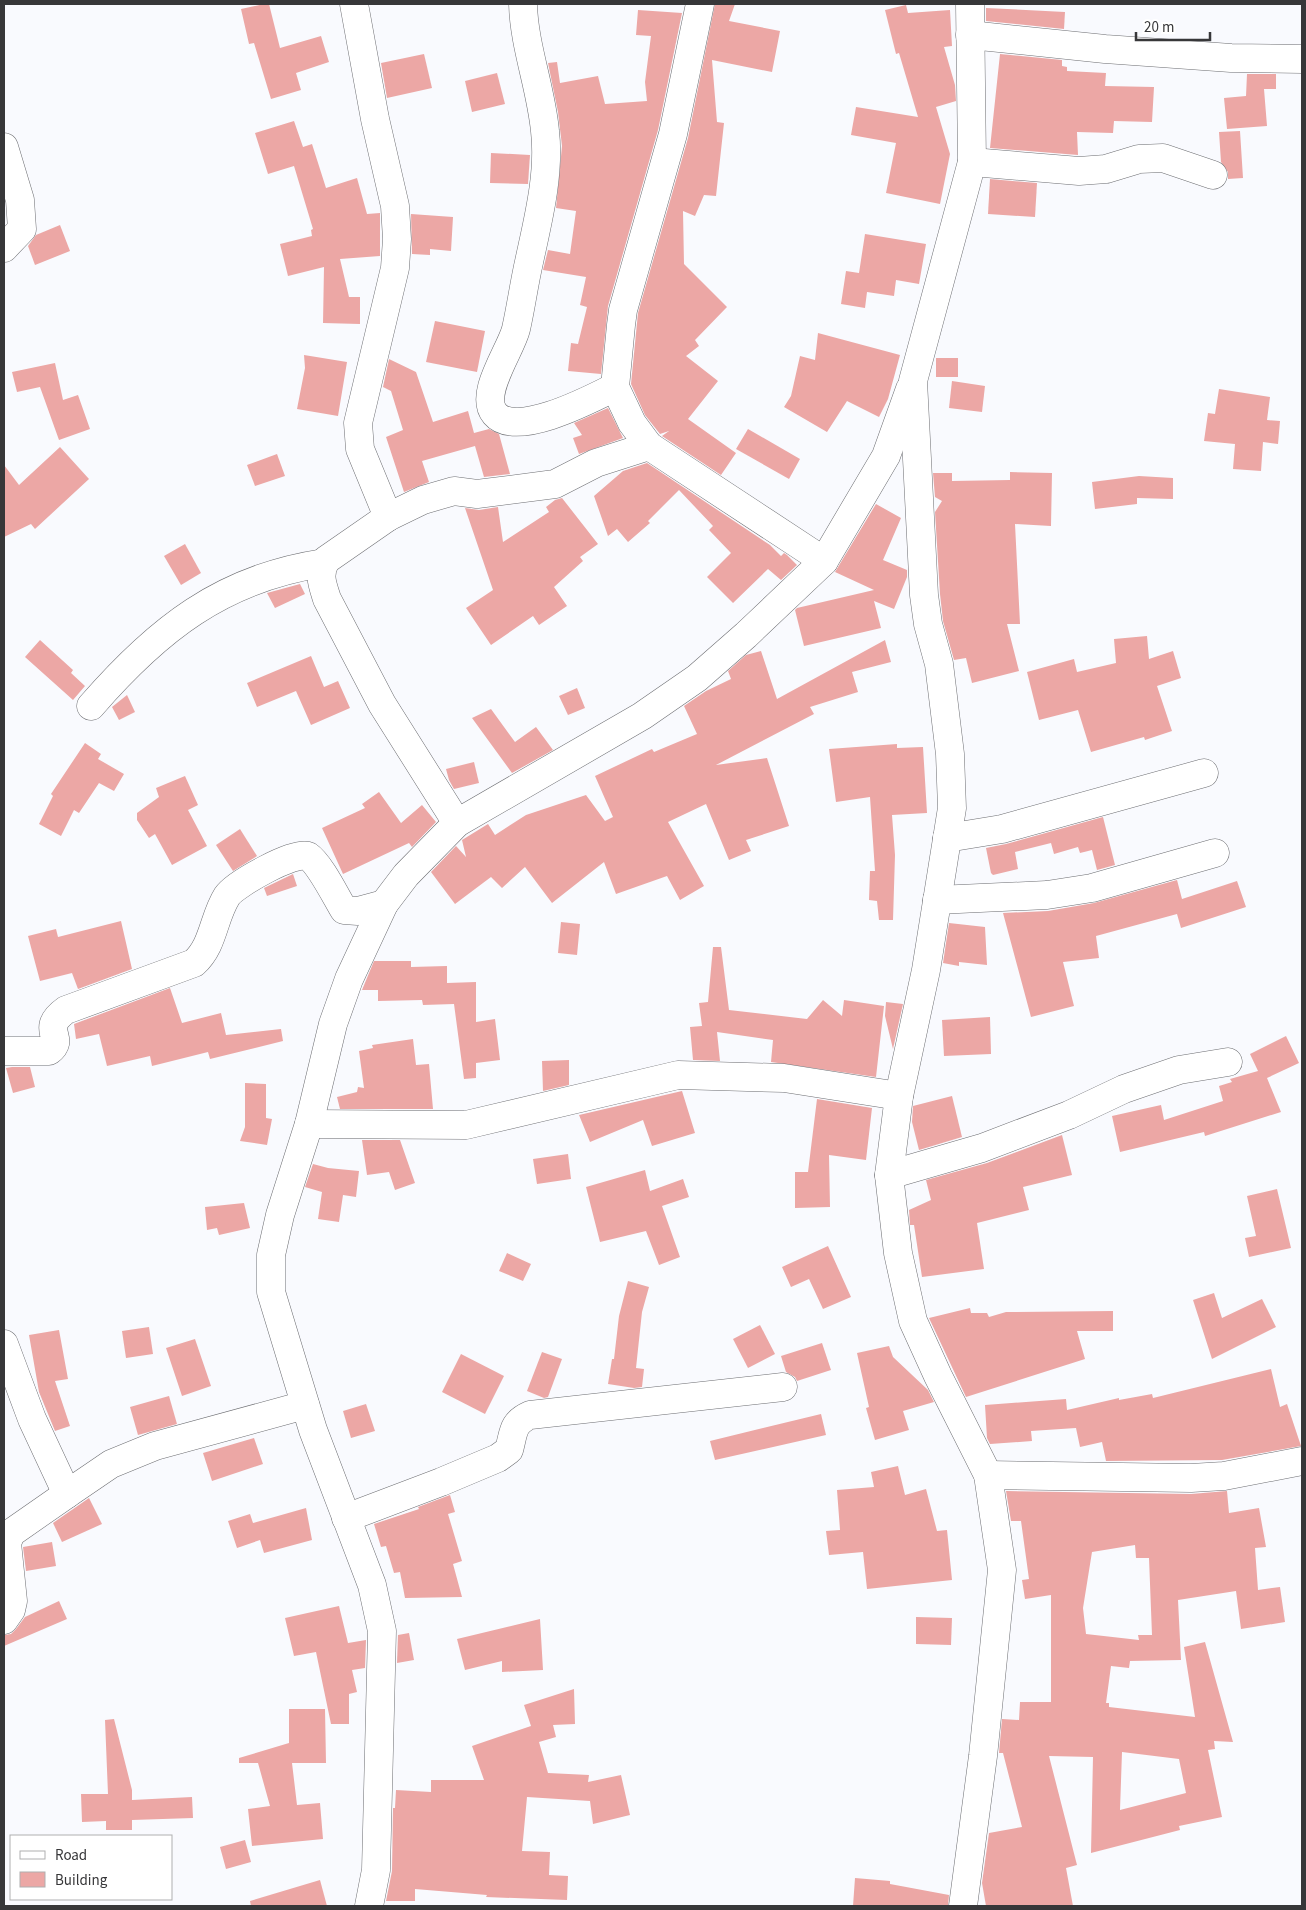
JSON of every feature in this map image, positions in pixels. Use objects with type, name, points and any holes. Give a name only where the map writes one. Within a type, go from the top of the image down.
[{"type":"street","points":[[354,4],[375,119],[396,206],[396,268],[358,423],[360,449],[388,517]]},
{"type":"street","points":[[523,4],[542,110],[545,133],[545,166],[537,226],[515,331],[496,372],[491,404],[495,414],[504,420],[518,422],[576,407],[615,387]]},
{"type":"street","points":[[700,4],[672,134],[623,310],[615,387],[632,424],[649,446],[824,561]]},
{"type":"street","points":[[369,1906],[376,1870],[382,1631],[372,1585],[305,1405],[271,1292],[271,1255],[280,1215],[309,1124],[333,1024],[367,936],[384,904],[406,875],[457,824],[642,716],[697,678],[746,635],[824,561],[886,456],[913,381],[972,162],[970,4]]},
{"type":"street","points":[[970,35],[1106,50],[1231,58],[1302,59]]},
{"type":"street","points":[[4,147],[20,200],[22,228],[4,248]]},
{"type":"street","points":[[972,162],[1079,171],[1106,169],[1138,159],[1163,158],[1213,175]]},
{"type":"street","points":[[913,381],[924,595],[928,624],[939,664],[952,776],[952,808],[926,970],[899,1096],[889,1175],[898,1253],[913,1320],[938,1376],[988,1475],[1002,1570],[983,1756],[962,1906]]},
{"type":"street","points":[[457,824],[382,704],[327,599],[320,581],[324,563],[388,517],[423,500],[454,491],[477,494],[555,484],[596,463],[649,446]]},
{"type":"street","points":[[91,706],[116,678],[162,633],[209,600],[270,576],[300,567],[324,563]]},
{"type":"street","points":[[947,838],[1002,829],[1204,773]]},
{"type":"street","points":[[937,900],[1047,895],[1092,888],[1215,853]]},
{"type":"street","points":[[4,1052],[49,1051],[54,1047],[56,1041],[52,1027],[53,1021],[66,1010],[194,964],[204,955],[223,904],[234,887],[264,870],[300,855],[310,858],[316,865],[344,910],[358,911],[384,904]]},
{"type":"street","points":[[889,1175],[982,1148],[1068,1115],[1124,1089],[1178,1070],[1228,1062]]},
{"type":"street","points":[[309,1124],[466,1125],[678,1075],[784,1078],[899,1096]]},
{"type":"street","points":[[4,1344],[32,1419],[67,1494]]},
{"type":"street","points":[[346,1518],[498,1458],[509,1450],[514,1428],[519,1420],[530,1415],[783,1387]]},
{"type":"street","points":[[4,1620],[11,1610],[13,1601],[7,1543],[11,1533],[111,1464],[155,1446],[305,1405]]},
{"type":"street","points":[[988,1475],[1191,1478],[1224,1476],[1302,1460]]},
{"type":"building","points":[[269,4],[280,48],[321,36],[329,62],[296,73],[301,90],[271,99],[254,43],[249,44],[241,9]]},
{"type":"building","points":[[715,4],[735,4],[729,21],[780,31],[772,72],[712,60],[717,122],[724,123],[716,196],[704,195],[695,216],[683,211],[684,264],[727,307],[695,340],[699,346],[686,356],[718,381],[688,419],[736,453],[721,475],[662,436],[669,431],[660,434],[645,415],[631,384],[638,313],[688,138]]},
{"type":"building","points":[[906,5],[908,13],[950,10],[952,46],[944,47],[955,85],[956,101],[936,107],[950,154],[940,204],[886,193],[896,143],[851,135],[856,107],[918,117],[899,53],[896,54],[885,10]]},
{"type":"building","points":[[986,8],[1065,12],[1064,29],[986,21]]},
{"type":"building","points":[[638,10],[682,13],[658,130],[608,306],[601,374],[568,371],[571,343],[578,344],[587,307],[580,305],[586,277],[543,270],[548,250],[570,254],[576,211],[556,208],[562,146],[558,112],[548,63],[557,62],[560,83],[598,76],[605,104],[647,101],[645,82],[651,36],[636,35]]},
{"type":"building","points":[[424,54],[432,88],[387,98],[381,63]]},
{"type":"building","points":[[1000,54],[1062,60],[1062,66],[1067,67],[1067,71],[1106,73],[1105,86],[1154,87],[1152,122],[1114,121],[1113,133],[1077,132],[1078,155],[990,148]]},
{"type":"building","points":[[497,73],[505,104],[472,112],[465,81]]},
{"type":"building","points":[[1247,74],[1276,74],[1276,89],[1264,89],[1267,126],[1227,129],[1224,98],[1246,96]]},
{"type":"building","points":[[294,121],[303,147],[312,144],[326,188],[357,178],[367,214],[380,213],[380,256],[340,259],[349,297],[360,297],[360,324],[323,323],[324,267],[288,276],[280,244],[312,236],[311,230],[313,229],[294,166],[268,174],[255,133]]},
{"type":"building","points":[[1240,131],[1243,178],[1228,179],[1228,172],[1221,162],[1219,132]]},
{"type":"building","points":[[491,153],[530,155],[528,184],[490,183]]},
{"type":"building","points":[[990,179],[1037,183],[1035,217],[988,214]]},
{"type":"building","points":[[411,214],[453,217],[451,251],[430,249],[430,255],[412,254]]},
{"type":"building","points":[[60,225],[70,251],[35,265],[28,246],[36,235]]},
{"type":"building","points":[[865,234],[926,244],[919,284],[896,280],[894,296],[867,292],[865,308],[841,304],[846,271],[859,273]]},
{"type":"building","points":[[435,321],[485,331],[477,372],[426,362]]},
{"type":"building","points":[[818,333],[900,355],[888,399],[879,417],[847,401],[827,432],[784,407],[791,396],[800,356],[815,360]]},
{"type":"building","points":[[304,355],[347,362],[338,416],[297,409],[305,368]]},
{"type":"building","points":[[936,358],[958,358],[958,377],[936,377]]},
{"type":"building","points":[[389,359],[416,372],[433,422],[468,411],[474,433],[489,429],[499,434],[510,474],[484,477],[475,446],[422,461],[429,482],[404,492],[386,437],[403,430],[391,391],[383,387]]},
{"type":"building","points":[[55,363],[63,400],[78,395],[90,429],[59,440],[40,387],[17,392],[12,372]]},
{"type":"building","points":[[952,381],[985,386],[982,412],[949,408]]},
{"type":"building","points":[[1219,389],[1270,397],[1267,420],[1280,421],[1278,444],[1263,442],[1261,471],[1233,469],[1235,444],[1204,441],[1208,413],[1215,414]]},
{"type":"building","points":[[608,408],[623,438],[579,454],[573,438],[582,435],[574,423]]},
{"type":"building","points":[[748,429],[800,459],[789,479],[736,449]]},
{"type":"building","points":[[60,447],[89,479],[35,529],[31,524],[4,537],[4,465],[19,485]]},
{"type":"building","points":[[277,454],[285,476],[255,486],[247,465]]},
{"type":"building","points":[[647,463],[770,545],[781,556],[784,553],[787,555],[797,565],[781,580],[768,569],[733,603],[707,577],[731,553],[709,530],[713,526],[679,490],[648,521],[650,523],[628,542],[617,529],[608,536],[594,496],[623,471]]},
{"type":"building","points":[[1010,472],[1052,473],[1051,526],[1015,524],[1020,624],[1007,624],[1019,671],[972,683],[966,658],[954,660],[943,621],[935,512],[942,501],[935,497],[933,473],[952,473],[952,481],[1010,480]]},
{"type":"building","points":[[1139,476],[1173,478],[1173,499],[1137,498],[1137,504],[1095,509],[1092,482]]},
{"type":"building","points":[[562,498],[598,544],[580,557],[583,561],[554,587],[567,606],[539,625],[533,616],[491,645],[466,608],[493,590],[465,508],[479,510],[498,507],[503,542],[549,512],[546,507],[555,500]]},
{"type":"building","points":[[876,504],[901,518],[883,560],[907,570],[907,577],[894,609],[874,601],[881,628],[804,646],[795,610],[797,608],[874,590],[835,572]]},
{"type":"building","points":[[185,544],[201,573],[181,585],[164,556]]},
{"type":"building","points":[[300,584],[305,594],[275,608],[267,593]]},
{"type":"building","points":[[1147,636],[1149,659],[1173,651],[1181,678],[1157,686],[1172,731],[1145,740],[1144,737],[1091,752],[1078,710],[1039,720],[1027,672],[1074,659],[1077,672],[1116,663],[1114,639]]},
{"type":"building","points":[[40,640],[73,670],[71,673],[85,686],[73,700],[25,657]]},
{"type":"building","points":[[885,640],[891,662],[852,672],[858,692],[810,707],[814,714],[716,765],[767,758],[789,826],[746,840],[751,851],[729,860],[706,804],[668,822],[704,886],[680,900],[667,876],[616,894],[604,862],[552,903],[525,867],[502,888],[491,877],[455,904],[431,872],[456,846],[466,857],[462,840],[488,824],[495,835],[526,815],[586,795],[605,821],[613,817],[595,776],[652,749],[654,752],[697,734],[684,706],[706,691],[731,679],[728,671],[746,655],[761,651],[777,699]]},
{"type":"building","points":[[311,656],[324,687],[338,681],[350,708],[311,725],[296,691],[257,707],[247,683]]},
{"type":"building","points":[[577,688],[585,708],[568,715],[559,696]]},
{"type":"building","points":[[127,695],[135,712],[119,720],[112,707]]},
{"type":"building","points":[[491,709],[515,742],[536,727],[553,750],[512,773],[472,718]]},
{"type":"building","points":[[85,743],[101,754],[98,759],[124,774],[114,791],[99,783],[79,813],[74,810],[61,836],[39,824],[53,796],[51,794]]},
{"type":"building","points":[[897,744],[897,748],[923,747],[927,813],[892,815],[895,855],[893,920],[879,920],[877,901],[869,900],[870,871],[875,871],[870,797],[836,802],[829,749]]},
{"type":"building","points":[[474,762],[479,783],[454,789],[446,769]]},
{"type":"building","points":[[185,776],[198,805],[188,810],[207,846],[172,865],[155,834],[149,838],[137,820],[137,813],[159,797],[156,788]]},
{"type":"building","points":[[379,792],[401,823],[422,805],[436,822],[412,847],[409,843],[343,874],[322,828],[365,808],[362,804]]},
{"type":"building","points":[[1103,817],[1115,865],[1097,870],[1092,850],[1080,853],[1078,847],[1054,854],[1051,843],[1015,852],[1018,869],[993,875],[991,873],[986,848]]},
{"type":"building","points":[[240,829],[257,856],[233,871],[216,845]]},
{"type":"building","points":[[293,874],[297,886],[267,896],[264,888]]},
{"type":"building","points":[[1177,880],[1182,899],[1237,881],[1246,907],[1181,928],[1177,914],[1096,936],[1099,958],[1063,962],[1074,1006],[1031,1017],[1003,913],[1048,911],[1094,903]]},
{"type":"building","points":[[121,921],[132,969],[78,989],[72,973],[40,981],[28,936],[56,929],[58,937]]},
{"type":"building","points":[[561,922],[580,924],[577,955],[558,953]]},
{"type":"building","points":[[949,923],[985,927],[987,965],[959,962],[959,966],[943,963]]},
{"type":"building","points":[[713,947],[721,947],[729,1010],[807,1019],[823,1000],[842,1016],[844,1000],[884,1006],[876,1077],[771,1062],[773,1040],[717,1032],[720,1061],[693,1060],[690,1027],[702,1026],[699,1003],[708,1002]]},
{"type":"building","points":[[374,961],[411,961],[411,967],[447,966],[447,983],[476,982],[476,1022],[495,1019],[500,1060],[476,1063],[476,1078],[464,1079],[454,1004],[423,1005],[422,1000],[378,1001],[378,990],[362,990]]},
{"type":"building","points":[[170,988],[182,1023],[221,1013],[226,1035],[281,1029],[283,1041],[210,1059],[208,1052],[152,1066],[150,1056],[107,1066],[99,1034],[76,1039],[74,1024]]},
{"type":"building","points":[[886,1002],[903,1004],[893,1049],[885,1016]]},
{"type":"building","points":[[990,1017],[991,1054],[944,1056],[942,1020]]},
{"type":"building","points":[[1286,1036],[1299,1063],[1267,1078],[1281,1112],[1205,1136],[1204,1132],[1120,1152],[1112,1116],[1161,1105],[1164,1120],[1223,1101],[1219,1086],[1232,1082],[1230,1079],[1258,1071],[1250,1054]]},
{"type":"building","points":[[413,1039],[416,1065],[429,1064],[433,1109],[340,1109],[337,1097],[357,1092],[358,1087],[364,1088],[359,1051],[373,1048],[372,1045]]},
{"type":"building","points":[[569,1060],[569,1085],[543,1091],[542,1061]]},
{"type":"building","points":[[30,1067],[35,1087],[13,1093],[6,1068]]},
{"type":"building","points":[[245,1083],[266,1084],[266,1118],[272,1119],[267,1145],[240,1141],[245,1127]]},
{"type":"building","points":[[682,1091],[695,1133],[652,1146],[643,1120],[590,1142],[579,1115]]},
{"type":"building","points":[[952,1096],[962,1137],[919,1150],[912,1122],[913,1106]]},
{"type":"building","points":[[817,1099],[872,1108],[866,1160],[829,1155],[830,1207],[795,1208],[795,1172],[808,1172]]},
{"type":"building","points":[[1062,1135],[1072,1175],[1023,1187],[1029,1210],[977,1223],[984,1269],[922,1277],[914,1225],[910,1225],[909,1210],[931,1200],[926,1180],[987,1163]]},
{"type":"building","points":[[362,1140],[400,1140],[415,1183],[395,1190],[389,1172],[367,1175]]},
{"type":"building","points":[[568,1154],[571,1179],[537,1184],[533,1159]]},
{"type":"building","points":[[313,1164],[328,1168],[359,1171],[356,1197],[343,1195],[339,1222],[318,1219],[322,1192],[305,1187]]},
{"type":"building","points":[[645,1170],[650,1191],[683,1179],[689,1197],[662,1206],[680,1257],[659,1265],[646,1231],[600,1242],[586,1187]]},
{"type":"building","points":[[1277,1189],[1291,1248],[1249,1257],[1245,1238],[1256,1236],[1247,1196]]},
{"type":"building","points":[[244,1203],[250,1228],[219,1235],[217,1228],[207,1230],[205,1207]]},
{"type":"building","points":[[828,1246],[851,1297],[823,1309],[809,1279],[791,1287],[782,1267]]},
{"type":"building","points":[[507,1253],[531,1264],[523,1281],[499,1271]]},
{"type":"building","points":[[628,1281],[649,1287],[642,1312],[636,1368],[644,1369],[642,1387],[634,1388],[608,1384],[612,1359],[614,1359],[619,1316]]},
{"type":"building","points":[[1214,1293],[1222,1318],[1262,1299],[1276,1327],[1212,1359],[1193,1300]]},
{"type":"building","points":[[970,1308],[971,1313],[987,1313],[989,1317],[1006,1312],[1113,1311],[1113,1331],[1077,1331],[1085,1359],[966,1397],[929,1318]]},
{"type":"building","points":[[760,1325],[775,1354],[748,1368],[733,1339]]},
{"type":"building","points":[[149,1327],[153,1354],[126,1358],[122,1331]]},
{"type":"building","points":[[59,1330],[68,1379],[55,1381],[70,1426],[55,1431],[39,1392],[29,1335]]},
{"type":"building","points":[[195,1339],[211,1386],[182,1396],[166,1348]]},
{"type":"building","points":[[822,1343],[831,1370],[797,1381],[795,1377],[786,1372],[781,1356]]},
{"type":"building","points":[[889,1346],[893,1357],[928,1390],[934,1402],[903,1411],[909,1430],[875,1440],[866,1408],[869,1407],[857,1353]]},
{"type":"building","points":[[542,1352],[562,1359],[548,1397],[544,1398],[527,1391]]},
{"type":"building","points":[[461,1354],[504,1376],[485,1414],[442,1392]]},
{"type":"building","points":[[1271,1369],[1280,1407],[1287,1404],[1301,1446],[1222,1460],[1106,1461],[1102,1442],[1080,1447],[1076,1428],[1031,1431],[1032,1441],[990,1444],[987,1438],[985,1405],[1066,1399],[1067,1410],[1119,1398],[1119,1400],[1152,1394],[1153,1398]]},
{"type":"building","points":[[169,1396],[177,1424],[138,1435],[130,1407]]},
{"type":"building","points":[[366,1404],[375,1431],[351,1438],[343,1411]]},
{"type":"building","points":[[821,1414],[826,1435],[715,1460],[710,1441]]},
{"type":"building","points":[[254,1438],[263,1464],[212,1481],[203,1453]]},
{"type":"building","points":[[898,1466],[905,1495],[926,1489],[937,1531],[947,1530],[952,1580],[867,1589],[863,1552],[829,1555],[826,1531],[840,1530],[837,1490],[874,1487],[871,1472]]},
{"type":"building","points":[[1006,1491],[1191,1494],[1227,1491],[1229,1513],[1259,1508],[1266,1547],[1255,1548],[1258,1590],[1280,1587],[1285,1622],[1241,1629],[1236,1591],[1178,1600],[1181,1660],[1130,1661],[1129,1668],[1111,1666],[1106,1703],[1109,1703],[1109,1707],[1195,1717],[1184,1647],[1205,1642],[1233,1742],[1214,1741],[1215,1749],[1208,1750],[1222,1817],[1179,1826],[1180,1830],[1091,1853],[1093,1757],[1049,1756],[1077,1865],[1066,1868],[1073,1906],[986,1906],[982,1883],[989,1833],[1022,1827],[1003,1753],[999,1753],[1002,1719],[1019,1720],[1020,1702],[1051,1702],[1051,1595],[1025,1599],[1022,1580],[1029,1579],[1021,1521],[1011,1521]],"holes":[[[1135,1545],[1136,1558],[1149,1558],[1152,1635],[1138,1635],[1139,1640],[1086,1634],[1083,1608],[1092,1552]],[[1122,1752],[1179,1759],[1186,1793],[1120,1810]]]},
{"type":"building","points":[[450,1495],[455,1512],[448,1514],[462,1561],[453,1564],[462,1597],[405,1598],[400,1572],[394,1573],[386,1546],[381,1547],[374,1524],[419,1509],[418,1507]]},
{"type":"building","points":[[89,1498],[102,1524],[62,1542],[53,1523]]},
{"type":"building","points":[[306,1508],[312,1540],[264,1553],[260,1540],[237,1548],[228,1521],[250,1514],[253,1523]]},
{"type":"building","points":[[52,1542],[56,1566],[26,1571],[23,1547]]},
{"type":"building","points":[[59,1601],[67,1619],[4,1646],[4,1635],[11,1634],[25,1617]]},
{"type":"building","points":[[339,1606],[348,1643],[366,1640],[365,1668],[352,1670],[357,1692],[349,1694],[349,1724],[331,1724],[316,1652],[294,1656],[285,1618]]},
{"type":"building","points":[[916,1617],[952,1618],[951,1645],[916,1644]]},
{"type":"building","points":[[540,1619],[543,1670],[502,1672],[502,1661],[465,1670],[457,1639]]},
{"type":"building","points":[[409,1633],[414,1660],[397,1663],[398,1635]]},
{"type":"building","points":[[574,1689],[575,1724],[553,1725],[556,1737],[539,1742],[548,1773],[589,1775],[588,1782],[621,1775],[630,1815],[593,1824],[590,1801],[527,1797],[522,1851],[550,1852],[549,1875],[568,1876],[567,1900],[486,1897],[487,1895],[415,1889],[415,1901],[386,1901],[392,1871],[393,1808],[395,1808],[396,1790],[431,1792],[431,1780],[484,1780],[472,1746],[531,1726],[524,1705]]},
{"type":"building","points":[[289,1709],[325,1709],[326,1763],[292,1763],[297,1805],[320,1803],[323,1839],[252,1846],[248,1809],[270,1806],[258,1763],[239,1763],[239,1758],[289,1743]]},
{"type":"building","points":[[114,1719],[132,1790],[132,1800],[192,1797],[193,1818],[132,1820],[132,1830],[106,1830],[106,1821],[82,1822],[81,1794],[108,1794],[105,1720]]},
{"type":"building","points":[[245,1840],[251,1862],[226,1869],[220,1847]]},
{"type":"building","points":[[855,1878],[890,1881],[890,1884],[949,1895],[948,1906],[853,1906]]},
{"type":"building","points":[[320,1880],[327,1906],[251,1906],[250,1901]]}]
